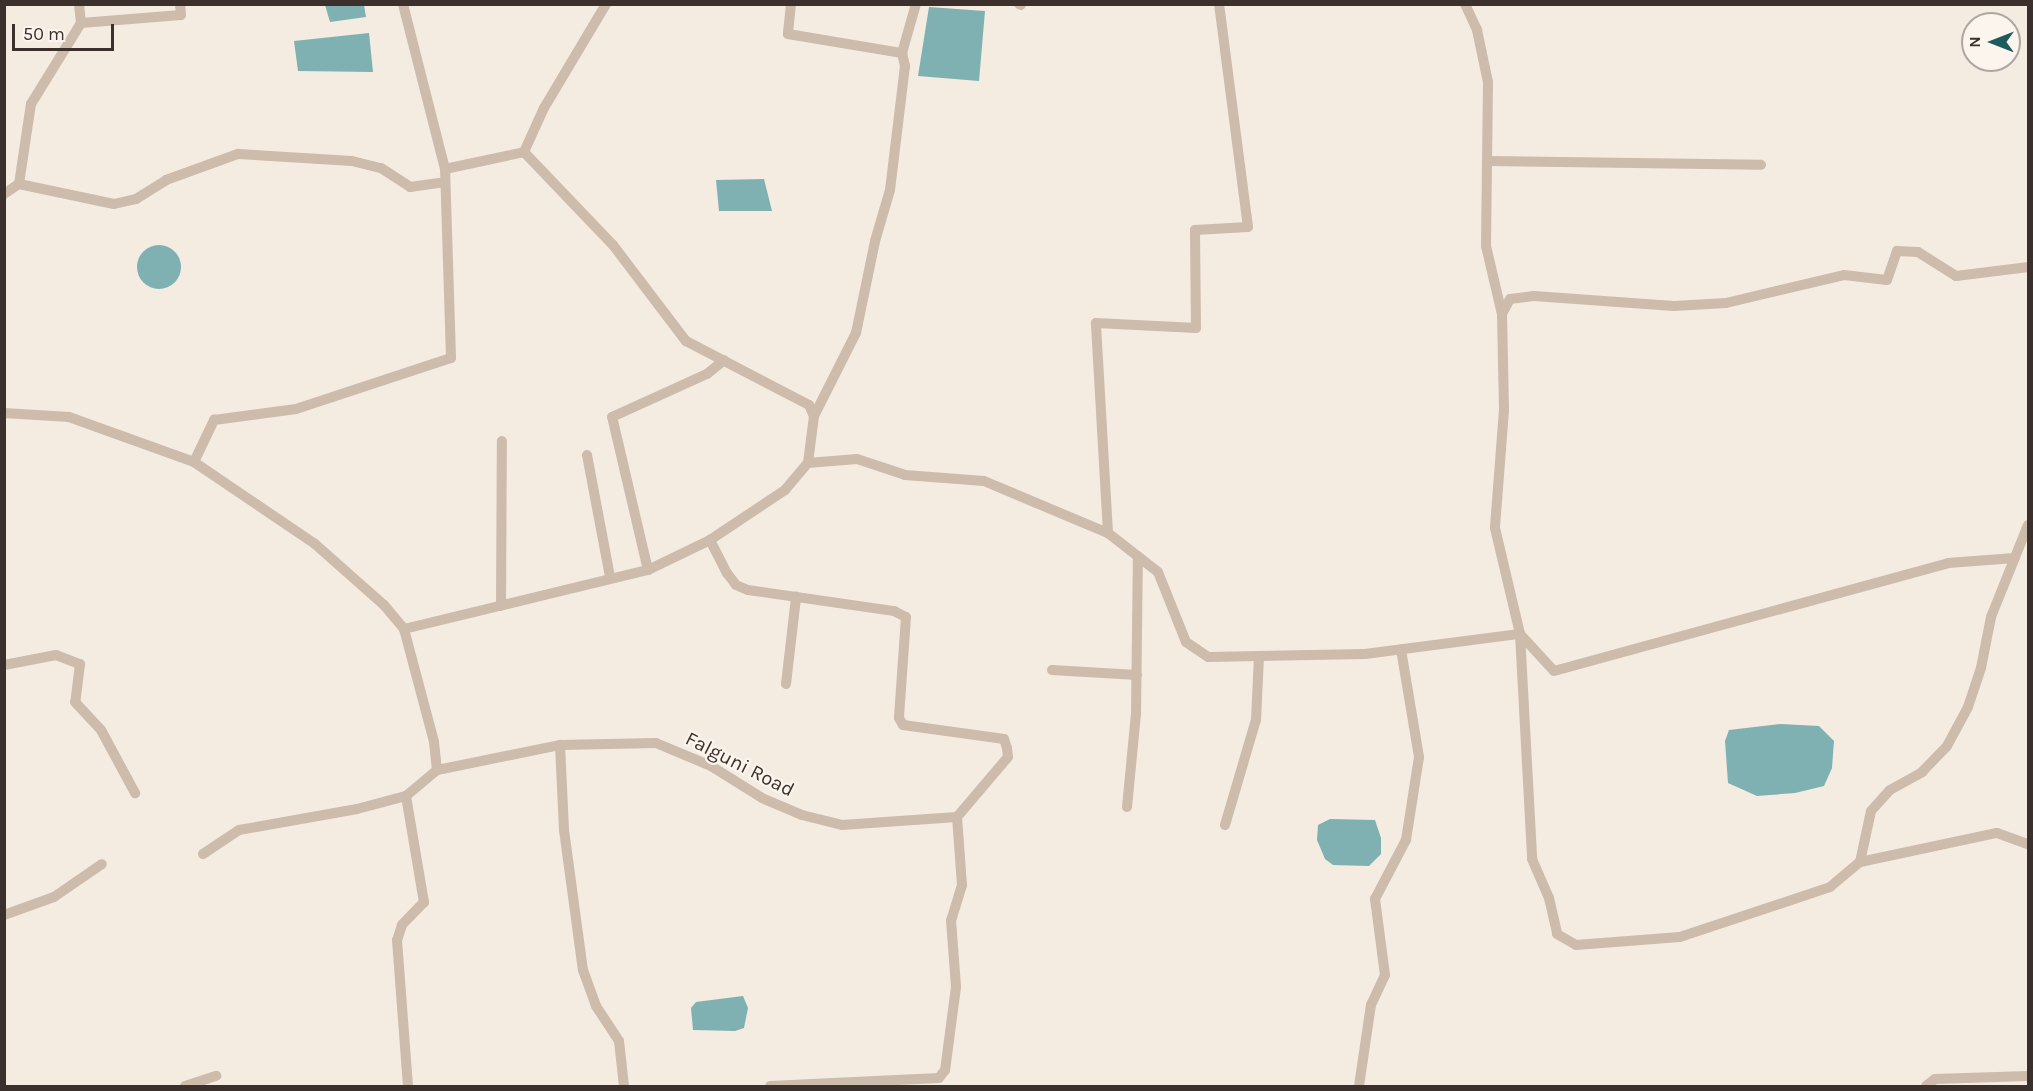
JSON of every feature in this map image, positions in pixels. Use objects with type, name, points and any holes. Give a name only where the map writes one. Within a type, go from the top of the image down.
[{"type":"street","points":[[20,184],[31,104],[81,23],[79,4]]},
{"type":"street","points":[[81,23],[181,15],[180,4]]},
{"type":"street","points":[[194,462],[214,420],[296,409],[451,358],[445,169],[403,4]]},
{"type":"street","points":[[524,152],[544,108],[606,4]]},
{"type":"street","points":[[791,4],[788,34],[902,53]]},
{"type":"street","points":[[404,629],[610,577],[648,570],[710,540],[785,490],[808,463],[814,416],[856,333],[874,241],[890,190],[904,66],[902,53],[916,4]]},
{"type":"street","points":[[1108,532],[1096,323],[1196,328],[1195,231],[1248,227],[1219,4]]},
{"type":"street","points":[[1465,4],[1477,30],[1488,82],[1486,246],[1502,315],[1504,410],[1495,528],[1520,634],[1532,859],[1549,898],[1557,934],[1576,945],[1680,937],[1830,887],[1860,862],[1997,834],[2028,844]]},
{"type":"street","points":[[445,169],[524,152]]},
{"type":"street","points":[[524,152],[614,245],[686,341],[800,398],[809,405],[814,416]]},
{"type":"street","points":[[4,194],[20,184],[114,204],[136,199],[166,180],[238,154],[352,161],[381,168],[410,187],[445,182]]},
{"type":"street","points":[[1487,161],[1761,165]]},
{"type":"street","points":[[1502,315],[1510,298],[1534,296],[1674,306],[1726,303],[1844,275],[1887,280],[1897,251],[1918,252],[1956,276],[2028,267]]},
{"type":"street","points":[[648,570],[612,417],[707,374],[724,360]]},
{"type":"street","points":[[4,413],[69,417],[194,462],[315,544],[384,605],[404,629],[434,742],[436,770],[406,796],[357,809],[239,830],[203,854]]},
{"type":"street","points":[[501,606],[502,441]]},
{"type":"street","points":[[587,455],[610,577]]},
{"type":"street","points":[[808,463],[857,459],[904,475],[984,481],[1108,532],[1158,572],[1186,642],[1208,657],[1365,654],[1520,634]]},
{"type":"street","points":[[1860,862],[1871,811],[1890,790],[1922,772],[1947,746],[1968,707],[1981,668],[1991,616],[2028,525]]},
{"type":"street","points":[[710,540],[736,585],[796,597],[894,611],[906,617],[899,718],[903,725],[1004,739],[1008,757],[957,817],[962,885],[951,920],[956,987],[945,1070],[939,1078],[867,1085],[823,1081],[770,1086]]},
{"type":"street","points":[[1126,807],[1137,675],[1138,556]]},
{"type":"street","points":[[1520,634],[1554,671],[1948,563],[2015,558]]},
{"type":"street","points":[[786,684],[796,597]]},
{"type":"street","points":[[1359,1086],[1371,1005],[1385,975],[1375,899],[1406,840],[1419,757],[1401,650]]},
{"type":"street","points":[[4,665],[56,655],[80,664],[75,702],[101,730],[135,793]]},
{"type":"street","points":[[1226,825],[1256,720],[1259,656]]},
{"type":"street","points":[[1052,670],[1137,675]]},
{"type":"street","name":"Falguni Road","points":[[436,770],[560,745],[656,743],[711,766],[762,798],[802,815],[842,825],[957,817]]},
{"type":"street","points":[[560,745],[564,830],[584,970],[596,1006],[619,1041],[624,1086]]},
{"type":"street","points":[[406,796],[424,902],[402,925],[397,940],[408,1086]]},
{"type":"street","points":[[4,915],[54,897],[102,864]]},
{"type":"street","points":[[185,1086],[216,1076]]},
{"type":"street","points":[[1926,1086],[1935,1079],[2028,1076]]},
{"type":"water","points":[[325,5],[364,5],[366,17],[330,22]]},
{"type":"water","points":[[929,7],[985,11],[979,81],[918,76]]},
{"type":"water","points":[[369,33],[373,72],[298,71],[294,41]]},
{"type":"water","points":[[764,179],[772,211],[719,211],[716,180]]},
{"type":"water","points":[[159,245],[174,252],[181,267],[174,282],[159,289],[144,282],[137,267],[144,252]]},
{"type":"water","points":[[1781,724],[1819,726],[1834,741],[1832,768],[1824,786],[1795,793],[1757,796],[1728,783],[1725,741],[1729,730]]},
{"type":"water","points":[[1330,819],[1375,820],[1381,838],[1381,854],[1369,866],[1333,865],[1325,859],[1317,840],[1318,825]]},
{"type":"water","points":[[743,996],[748,1008],[744,1028],[735,1031],[693,1030],[691,1008],[696,1002]]}]
